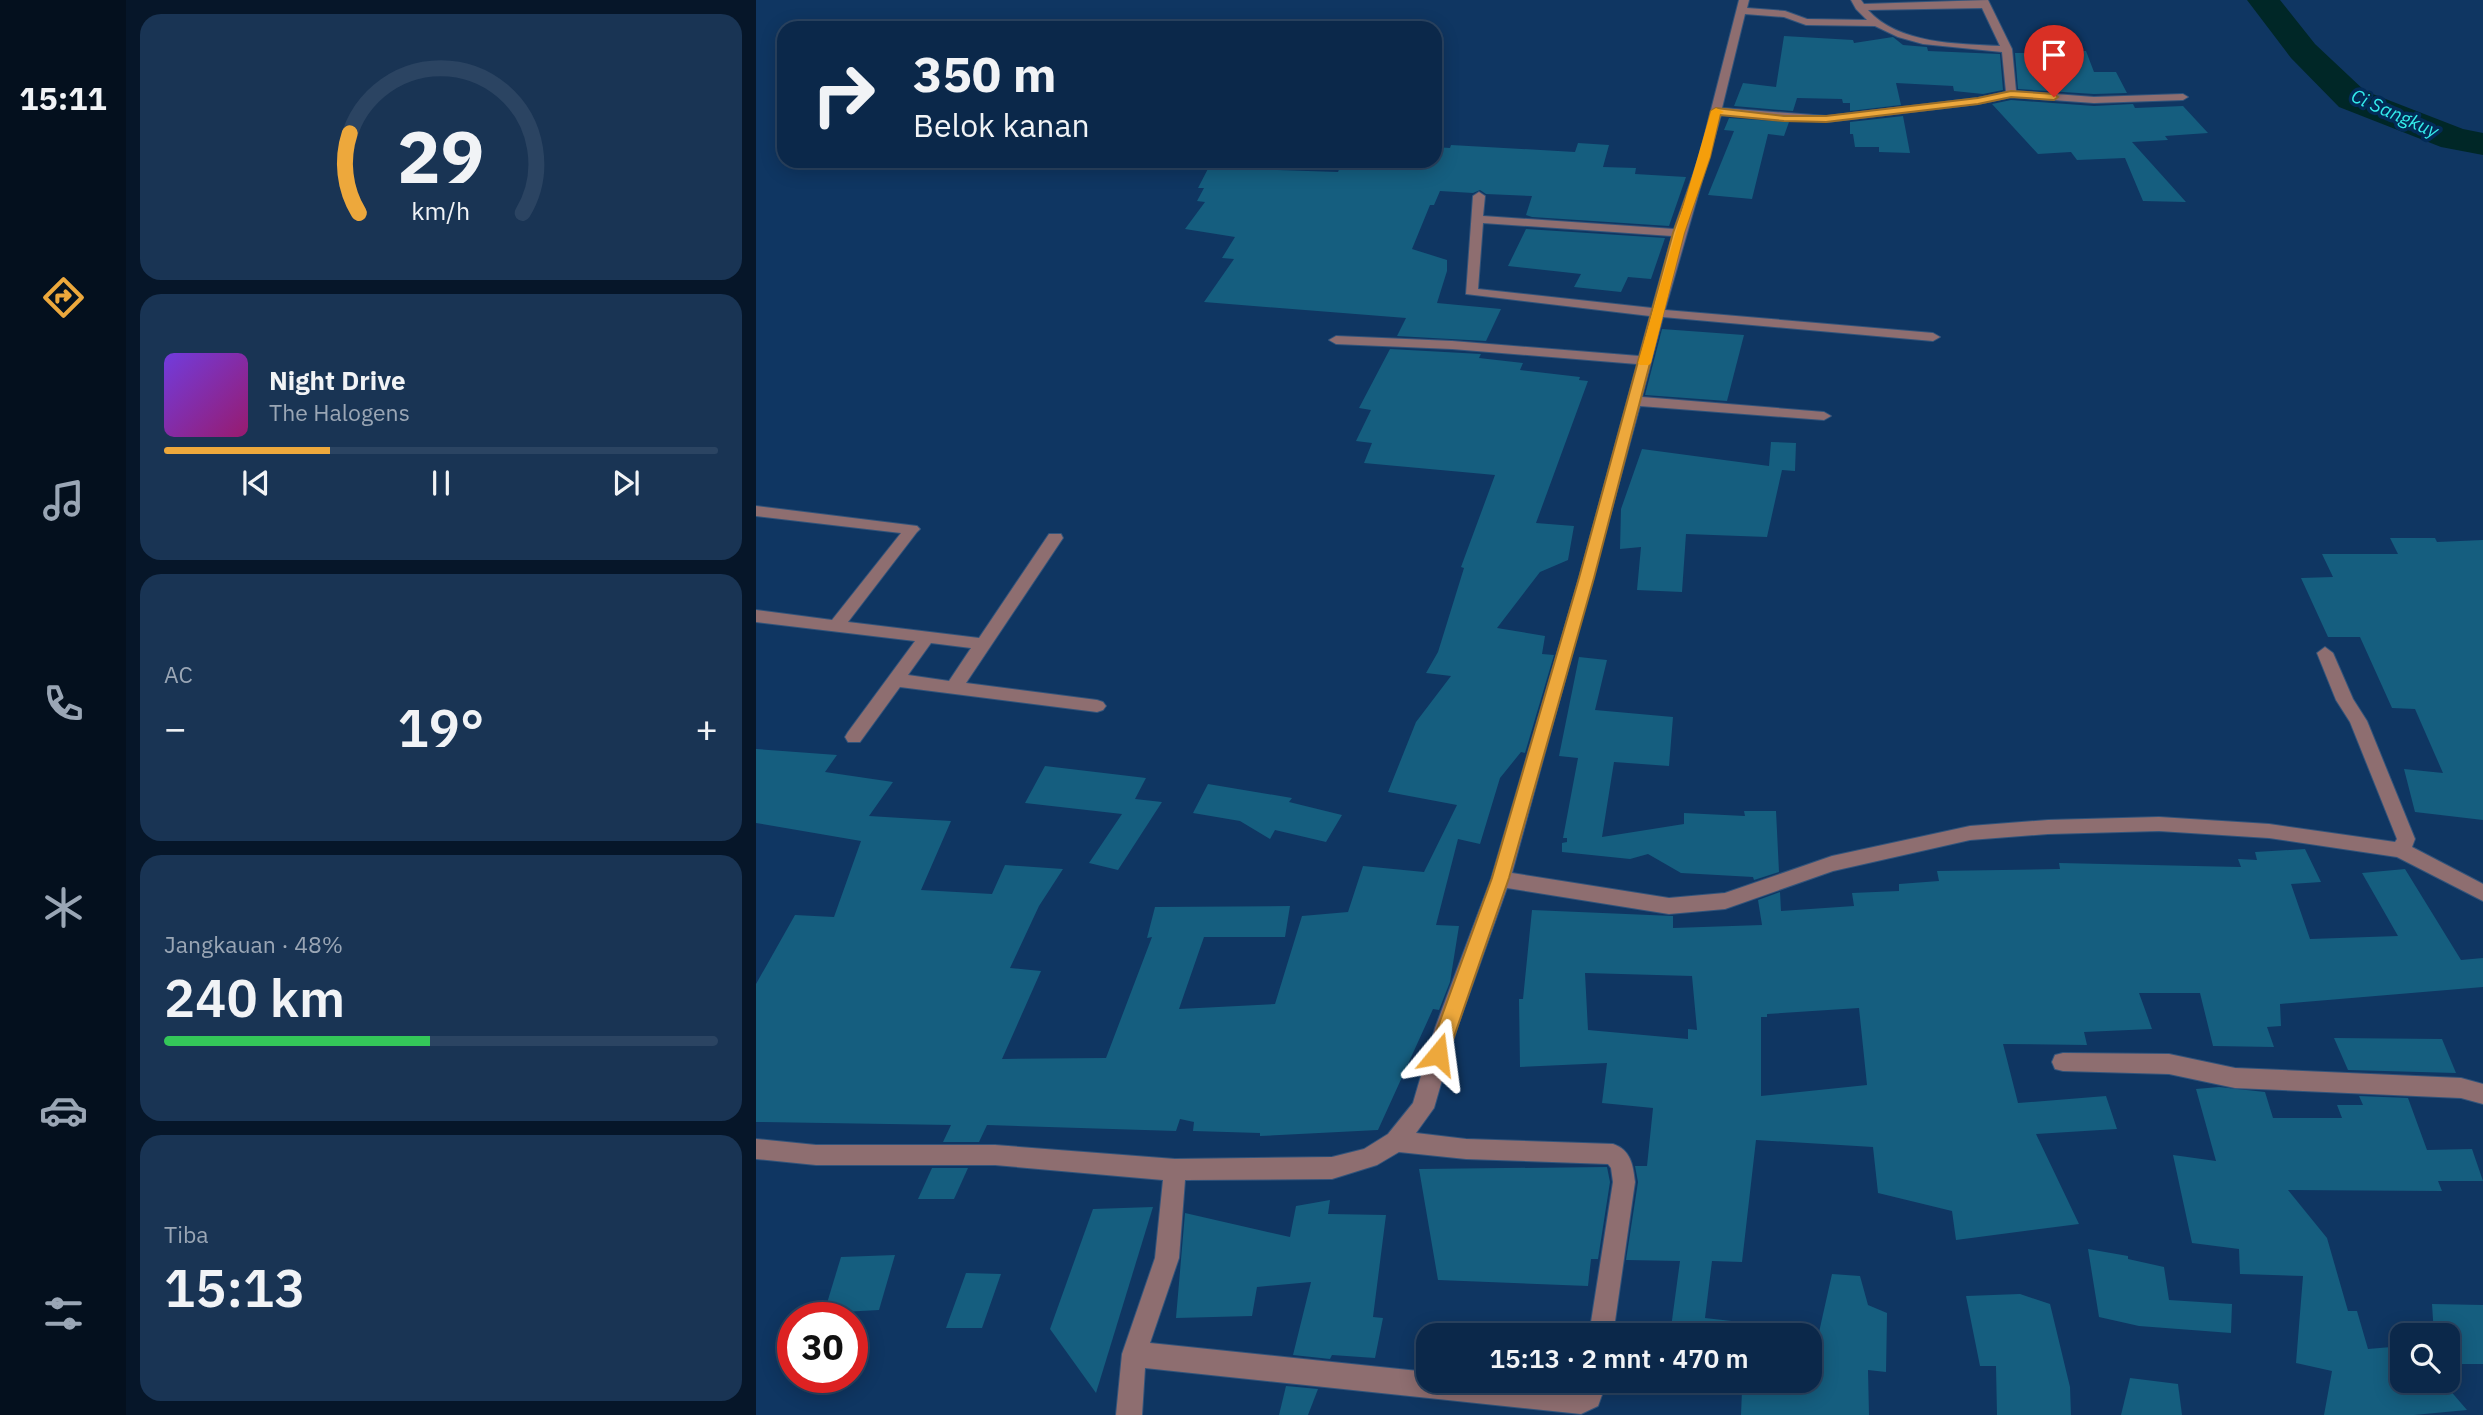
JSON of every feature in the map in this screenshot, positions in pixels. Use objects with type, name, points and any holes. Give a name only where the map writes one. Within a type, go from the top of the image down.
[{"type":"street","points":[[1858,4],[1984,2],[2007,49],[2012,79],[2011,94]]},
{"type":"street","points":[[1858,4],[1879,23],[1898,34],[1948,46],[2007,49]]},
{"type":"street","points":[[756,1149],[816,1155],[995,1155],[1175,1171],[1332,1168],[1369,1158],[1396,1141],[1423,1108],[1446,1028],[1501,878],[1679,233],[1705,157],[1743,6],[1785,13],[1806,22],[1879,23]]},
{"type":"street","points":[[1716,111],[1826,119],[1978,101],[2011,94],[2094,100],[2183,97]]},
{"type":"street","points":[[1479,196],[1472,292],[1659,313],[1933,337]]},
{"type":"street","points":[[1476,219],[1679,233]]},
{"type":"street","points":[[1336,340],[1452,345],[1645,361]]},
{"type":"street","points":[[1634,401],[1824,416]]},
{"type":"street","points":[[756,511],[912,529],[836,626]]},
{"type":"street","points":[[954,687],[1055,538]]},
{"type":"street","points":[[756,616],[983,644]]},
{"type":"street","points":[[854,737],[926,638]]},
{"type":"street","points":[[2325,653],[2345,700],[2358,721],[2391,804],[2403,825],[2406,839],[2401,850]]},
{"type":"street","points":[[895,680],[1097,706]]},
{"type":"street","points":[[1501,878],[1587,895],[1669,906],[1725,901],[1832,864],[1906,845],[1970,833],[2048,827],[2159,824],[2269,831],[2401,850],[2483,893]]},
{"type":"street","points":[[2063,1062],[2169,1064],[2235,1079],[2461,1088],[2483,1094]]},
{"type":"street","points":[[1396,1141],[1466,1149],[1613,1154],[1622,1164],[1624,1182],[1603,1323]]},
{"type":"street","points":[[1129,1415],[1134,1354],[1164,1271],[1175,1171]]},
{"type":"street","points":[[1134,1354],[1416,1384]]},
{"type":"street","points":[[1505,1393],[1581,1401],[1590,1393]]},
{"type":"building","points":[[1784,36],[1853,40],[1854,43],[1893,37],[1903,45],[1927,47],[1928,51],[2000,54],[2003,90],[1983,94],[1954,91],[1953,86],[1896,83],[1901,105],[1850,111],[1850,103],[1843,103],[1842,99],[1797,98],[1793,111],[1734,106],[1743,83],[1776,87]]},
{"type":"building","points":[[2048,50],[2086,51],[2094,72],[2116,72],[2127,93],[2094,94],[2018,89],[2015,53],[2049,53]]},
{"type":"building","points":[[2011,100],[2094,106],[2133,104],[2135,108],[2183,106],[2208,133],[2165,136],[2168,140],[2132,142],[2186,202],[2143,201],[2125,158],[2077,160],[2071,152],[2038,154],[1992,104]]},
{"type":"building","points":[[1903,116],[1910,153],[1879,152],[1879,147],[1855,147],[1853,134],[1850,134],[1850,122]]},
{"type":"building","points":[[1729,118],[1789,122],[1784,136],[1768,134],[1752,199],[1708,195],[1734,131],[1724,130]]},
{"type":"building","points":[[1578,143],[1609,145],[1603,167],[1636,168],[1635,174],[1686,177],[1669,226],[1532,217],[1526,215],[1532,196],[1486,194],[1480,190],[1473,193],[1440,191],[1434,205],[1430,205],[1412,249],[1447,260],[1447,271],[1437,303],[1501,309],[1486,341],[1397,336],[1406,318],[1204,302],[1234,259],[1222,258],[1235,237],[1185,229],[1205,202],[1197,201],[1204,188],[1198,188],[1208,168],[1338,172],[1340,168],[1442,168],[1442,147],[1450,148],[1451,145],[1575,152]]},
{"type":"building","points":[[1526,229],[1665,238],[1651,279],[1628,277],[1621,292],[1574,287],[1581,274],[1508,266]]},
{"type":"building","points":[[1662,329],[1744,335],[1727,401],[1645,395]]},
{"type":"building","points":[[1390,349],[1481,354],[1479,358],[1523,363],[1520,370],[1580,377],[1579,380],[1588,381],[1536,523],[1574,526],[1568,560],[1540,572],[1497,628],[1545,636],[1542,654],[1554,655],[1525,753],[1521,752],[1500,778],[1480,844],[1458,839],[1436,925],[1459,926],[1450,982],[1439,1010],[1433,1009],[1378,1130],[1260,1136],[1260,1133],[1193,1131],[1194,1122],[1180,1119],[1176,1131],[987,1125],[979,1142],[943,1142],[951,1125],[756,1122],[756,984],[795,915],[834,917],[861,841],[756,823],[756,749],[837,755],[825,772],[893,782],[869,816],[951,821],[921,890],[992,894],[1005,865],[1063,869],[1039,906],[1010,968],[1041,971],[1002,1059],[1106,1058],[1152,937],[1147,938],[1155,907],[1290,906],[1285,937],[1204,937],[1179,1009],[1275,1004],[1302,916],[1348,912],[1363,866],[1424,872],[1457,805],[1388,792],[1416,722],[1451,676],[1426,673],[1438,652],[1464,568],[1461,567],[1495,475],[1364,463],[1372,443],[1356,441],[1371,410],[1359,408]]},
{"type":"building","points":[[1771,442],[1796,443],[1795,471],[1782,470],[1767,537],[1686,534],[1682,592],[1637,590],[1641,547],[1620,549],[1621,509],[1642,449],[1769,466]]},
{"type":"building","points":[[2390,538],[2435,538],[2437,542],[2483,540],[2483,820],[2415,812],[2404,769],[2443,773],[2415,709],[2392,708],[2360,637],[2328,637],[2301,578],[2333,577],[2322,554],[2398,554]]},
{"type":"building","points":[[1579,657],[1607,660],[1595,710],[1673,717],[1669,766],[1614,762],[1602,837],[1684,824],[1684,813],[1745,816],[1744,811],[1776,811],[1779,872],[1754,880],[1753,877],[1681,873],[1648,854],[1630,859],[1562,852],[1562,843],[1567,842],[1567,838],[1563,838],[1578,758],[1559,756]]},
{"type":"building","points":[[1045,766],[1146,778],[1135,799],[1162,802],[1118,870],[1089,863],[1122,814],[1025,803]]},
{"type":"building","points":[[1208,784],[1292,798],[1289,802],[1342,815],[1326,842],[1275,830],[1270,839],[1240,821],[1193,813]]},
{"type":"building","points":[[2305,849],[2321,882],[2291,884],[2310,939],[2398,936],[2362,873],[2405,869],[2461,960],[2483,958],[2483,987],[2280,1004],[2281,1026],[2267,1027],[2274,1047],[2213,1046],[2200,993],[2139,993],[2152,1029],[2084,1032],[2087,1045],[2003,1044],[2018,1103],[2106,1096],[2117,1129],[2036,1134],[2079,1224],[1956,1240],[1952,1211],[1878,1193],[1873,1147],[1756,1140],[1742,1262],[1712,1261],[1705,1318],[1749,1323],[1672,1323],[1680,1261],[1626,1260],[1638,1182],[1635,1166],[1647,1166],[1653,1108],[1602,1103],[1607,1063],[1520,1067],[1519,999],[1523,999],[1532,910],[1673,916],[1673,928],[1762,925],[1758,900],[1780,892],[1781,911],[1854,906],[1852,893],[1899,891],[1899,884],[1939,881],[1937,871],[2060,869],[2059,863],[2241,867],[2238,859],[2257,860],[2255,852]],"holes":[[[1585,973],[1692,976],[1697,1030],[1688,1029],[1688,1039],[1588,1030]],[[1859,1008],[1867,1085],[1761,1096],[1761,1017],[1767,1017],[1767,1014]]]},
{"type":"building","points":[[2334,1038],[2442,1039],[2456,1073],[2348,1070]]},
{"type":"building","points":[[2219,1087],[2265,1092],[2273,1118],[2342,1118],[2337,1105],[2363,1105],[2359,1096],[2408,1098],[2427,1150],[2472,1149],[2483,1181],[2438,1181],[2442,1191],[2288,1190],[2327,1238],[2348,1311],[2357,1311],[2368,1349],[2390,1347],[2390,1393],[2452,1393],[2467,1410],[2414,1415],[2324,1415],[2332,1371],[2296,1363],[2303,1276],[2240,1274],[2239,1249],[2192,1243],[2173,1155],[2216,1161],[2196,1089]]},
{"type":"building","points":[[1607,1167],[1610,1182],[1598,1259],[1591,1259],[1588,1286],[1438,1280],[1419,1169]]},
{"type":"building","points":[[932,1168],[968,1168],[954,1199],[918,1199]]},
{"type":"building","points":[[1330,1200],[1328,1214],[1386,1215],[1373,1317],[1383,1318],[1375,1358],[1332,1355],[1330,1359],[1293,1355],[1311,1282],[1257,1287],[1252,1316],[1176,1318],[1185,1213],[1290,1237],[1296,1206]]},
{"type":"building","points":[[1153,1207],[1096,1393],[1050,1329],[1093,1209]]},
{"type":"building","points":[[2088,1249],[2128,1256],[2128,1259],[2164,1267],[2169,1300],[2232,1304],[2231,1333],[2139,1326],[2099,1317]]},
{"type":"building","points":[[895,1255],[879,1310],[868,1311],[868,1302],[827,1302],[841,1257]]},
{"type":"building","points":[[966,1273],[1001,1274],[982,1328],[946,1328]]},
{"type":"building","points":[[1832,1274],[1860,1276],[1868,1305],[1887,1313],[1886,1372],[1868,1370],[1869,1415],[1741,1415],[1742,1393],[1822,1393],[1821,1323]]},
{"type":"building","points":[[2020,1294],[2050,1304],[2070,1387],[2071,1415],[1997,1415],[1996,1366],[1980,1366],[1966,1296]]},
{"type":"building","points":[[2432,1304],[2483,1305],[2483,1364],[2460,1364],[2460,1323],[2433,1323]]},
{"type":"building","points":[[2130,1378],[2178,1384],[2182,1415],[2121,1415]]},
{"type":"building","points":[[1286,1386],[1318,1389],[1308,1415],[1279,1415]]},
{"type":"waterway","name":"Ci Sangkuy","points":[[2263,0],[2303,51],[2352,99],[2454,139],[2483,144]]},
{"type":"slow traffic","points":[[1645,363],[1679,233],[1705,157],[1716,111],[1719,112]]},
{"type":"route","points":[[1438,1054],[1501,878],[1587,578],[1679,233],[1705,157],[1716,111],[1826,119],[1978,101],[2011,94],[2054,97]]}]
